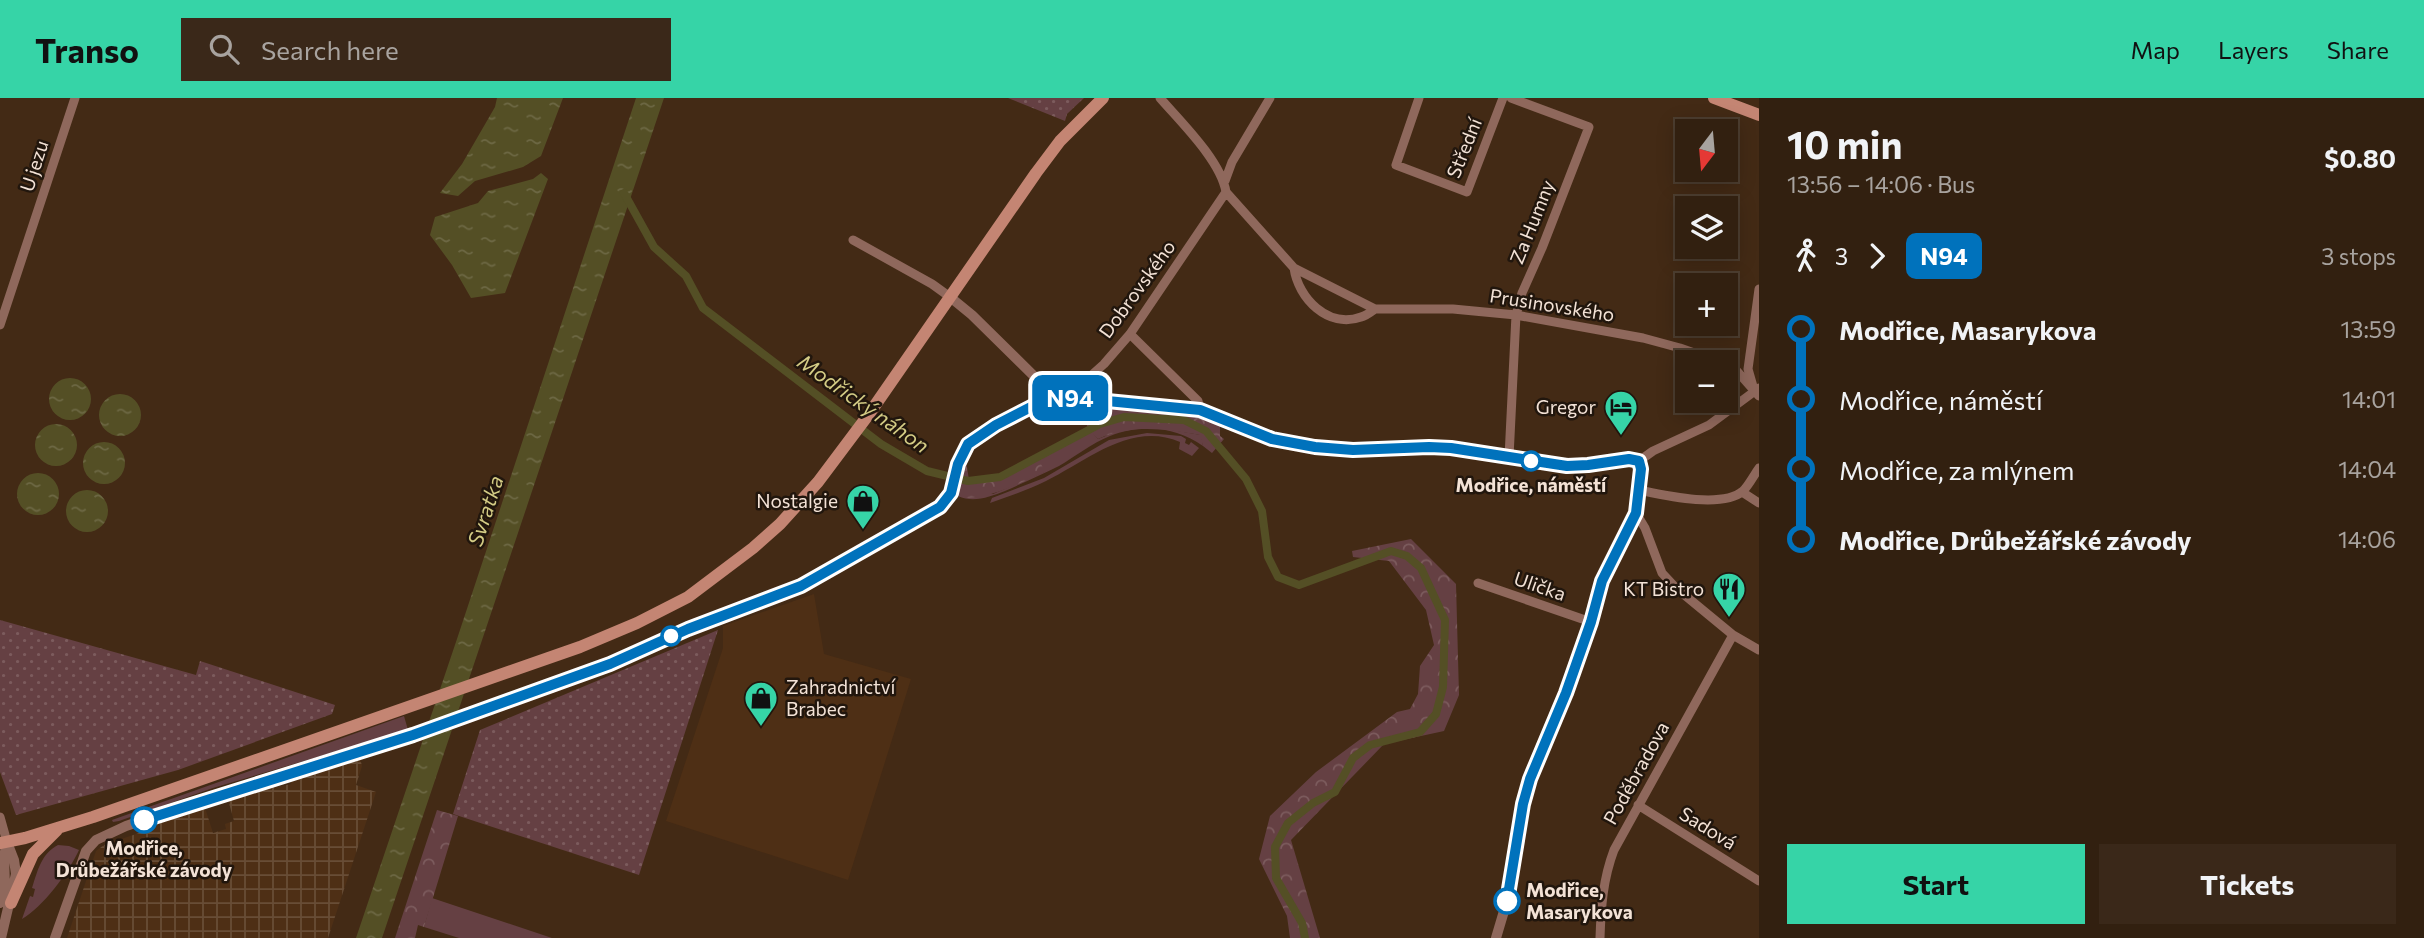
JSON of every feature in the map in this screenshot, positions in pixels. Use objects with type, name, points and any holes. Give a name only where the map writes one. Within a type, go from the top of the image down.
[{"type":"main road","points":[[4,842],[60,827],[481,682],[619,631],[688,597],[724,572],[780,524],[818,482],[869,414],[1060,141],[1103,98]]},
{"type":"main road","points":[[1714,98],[1759,115]]},
{"type":"main road","points":[[5,903],[33,854],[60,827]]},
{"type":"street","name":"U jezu","points":[[0,325],[75,98]]},
{"type":"street","points":[[1160,98],[1203,149],[1224,181],[1226,192]]},
{"type":"street","points":[[1224,181],[1270,98]]},
{"type":"street","name":"Střední","points":[[1419,98],[1395,165],[1467,192],[1503,98]]},
{"type":"street","name":"Za Humny","points":[[1509,457],[1516,315],[1521,293],[1542,248],[1589,127],[1511,98]]},
{"type":"street","name":"Prusinovského","points":[[1226,192],[1294,268],[1375,309],[1453,309],[1516,315],[1643,338],[1686,350]]},
{"type":"street","name":"Dobrovského","points":[[1066,397],[1104,364],[1130,334],[1226,192]]},
{"type":"street","points":[[853,240],[932,284],[972,315],[1052,391],[1066,397],[1200,410],[1272,439],[1308,446],[1353,450],[1429,447],[1567,466],[1629,459],[1639,461],[1653,451],[1709,425],[1757,391]]},
{"type":"street","name":"Prusinovského","points":[[1294,268],[1296,283],[1312,305],[1326,316],[1349,320],[1375,309]]},
{"type":"street","points":[[1757,391],[1748,369],[1759,289]]},
{"type":"street","points":[[1130,334],[1198,401],[1200,410]]},
{"type":"street","points":[[1738,372],[1757,391]]},
{"type":"street","points":[[55,938],[86,850],[96,840],[126,826],[213,796],[463,718],[610,664],[688,629],[801,586],[940,507],[949,498],[954,487],[958,464],[968,444],[996,425],[1031,407],[1066,397]]},
{"type":"street","points":[[1496,938],[1507,901],[1523,804],[1591,622],[1602,581],[1636,513],[1641,469],[1639,461]]},
{"type":"street","points":[[1639,490],[1695,499],[1722,498],[1742,492],[1759,468]]},
{"type":"street","points":[[1742,492],[1759,503]]},
{"type":"street","points":[[1636,513],[1645,528],[1662,573],[1733,635],[1759,650]]},
{"type":"street","name":"Ulička","points":[[1478,583],[1591,622]]},
{"type":"street","name":"Poděbradova","points":[[1600,938],[1606,872],[1638,805],[1733,635]]},
{"type":"street","name":"Sadová","points":[[1638,805],[1759,881]]},
{"type":"street","points":[[0,817],[4,842],[16,870],[5,903],[1,938]]},
{"type":"shaded area","points":[[814,594],[824,654],[911,679],[848,880],[666,821],[723,648],[723,626]]},
{"type":"shaded area","points":[[360,758],[362,766],[356,785],[376,792],[328,938],[67,938],[96,851],[104,845],[142,832],[150,827],[149,822],[196,804],[206,811],[213,833],[226,829],[225,824],[234,821],[227,796],[275,782],[277,787],[291,784],[290,778]]},
{"type":"green space","points":[[1008,98],[1084,98],[1067,114],[1065,121]]},
{"type":"green space","points":[[1128,407],[1199,414],[1220,423],[1220,436],[1224,439],[1212,453],[1203,446],[1200,435],[1136,430],[1098,439],[1090,432],[1039,460],[1045,472],[1016,485],[996,493],[964,498],[957,490],[960,465],[966,461],[969,480],[1000,476],[1088,428],[1086,423],[1114,409]]},
{"type":"green space","points":[[1146,428],[1160,428],[1201,435],[1203,446],[1182,435]]},
{"type":"green space","points":[[1146,428],[1103,439],[1059,466],[999,493],[976,499],[958,496],[957,482],[993,494],[1044,472],[1038,460],[1090,431],[1098,439],[1118,431]]},
{"type":"green space","points":[[1147,433],[1181,436],[1186,439],[1185,443],[1189,445],[1191,442],[1199,448],[1192,456],[1179,449],[1180,442],[1162,437],[1144,436],[1127,440],[1093,454],[1039,484],[990,503],[992,498],[1044,478],[1109,440]]},
{"type":"green space","points":[[1411,539],[1456,584],[1459,695],[1444,731],[1384,744],[1291,840],[1320,938],[1290,938],[1287,916],[1259,859],[1270,816],[1316,772],[1397,712],[1410,709],[1418,694],[1420,666],[1434,645],[1426,610],[1389,561],[1353,557],[1352,551]]},
{"type":"green space","points":[[0,620],[196,675],[200,661],[335,705],[332,714],[178,770],[16,815],[0,772]]},
{"type":"green space","points":[[718,630],[639,875],[453,814],[480,730]]},
{"type":"green space","points":[[404,716],[408,730],[213,788],[119,821],[112,820]]},
{"type":"green space","points":[[437,810],[458,816],[424,927],[418,925],[415,938],[395,938]]},
{"type":"green space","points":[[58,845],[79,850],[55,888],[22,919],[30,896],[33,897],[35,889],[32,888],[41,863]]},
{"type":"green space","points":[[432,898],[552,938],[459,938],[424,927]]},
{"type":"water","points":[[497,98],[563,98],[541,156],[523,167],[475,181],[458,196],[440,193],[462,164],[495,107]]},
{"type":"water","points":[[636,98],[664,98],[382,938],[356,938],[458,636]]},
{"type":"water","points":[[541,173],[548,179],[505,293],[471,298],[430,235],[435,217],[478,203],[488,191],[533,179]]},
{"type":"water","points":[[70,378],[85,384],[91,399],[85,414],[70,420],[55,414],[49,399],[55,384]]},
{"type":"water","points":[[120,394],[135,400],[141,415],[135,430],[120,436],[105,430],[99,415],[105,400]]},
{"type":"water","points":[[56,424],[71,430],[77,445],[71,460],[56,466],[41,460],[35,445],[41,430]]},
{"type":"water","points":[[104,442],[119,448],[125,463],[119,478],[104,484],[89,478],[83,463],[89,448]]},
{"type":"water","points":[[38,473],[53,479],[59,494],[53,509],[38,515],[23,509],[17,494],[23,479]]},
{"type":"water","points":[[87,490],[102,496],[108,511],[102,526],[87,532],[72,526],[66,511],[72,496]]},
{"type":"waterway","name":"Modřický náhon","points":[[624,193],[654,247],[686,276],[703,308],[881,444],[927,471],[968,481],[1000,477],[1100,424],[1124,417],[1184,420],[1206,431],[1246,479],[1262,511],[1268,557],[1278,577],[1299,585],[1391,551],[1407,556],[1421,568],[1445,620],[1443,687],[1436,714],[1420,732],[1370,745],[1353,758],[1335,792],[1313,803],[1288,823],[1275,847],[1276,878],[1302,923],[1305,938]]},
{"type":"bus line","name":"N94","points":[[144,820],[463,718],[610,664],[670,636],[801,586],[940,507],[949,498],[954,487],[958,464],[968,444],[996,425],[1031,407],[1066,397],[1200,410],[1272,439],[1328,449],[1451,448],[1567,466],[1629,459],[1639,461],[1641,469],[1636,513],[1602,581],[1566,693],[1530,779],[1523,804],[1507,901]]},
{"type":"place","name":"Gregor","points":[[1621,437]]},
{"type":"place","name":"Modřice, náměstí","points":[[1531,461]]},
{"type":"place","name":"Nostalgie","points":[[863,531]]},
{"type":"place","name":"KT Bistro","points":[[1729,619]]},
{"type":"place","name":"Zahradnictví Brabec","points":[[761,728]]},
{"type":"place","name":"Modřice, Drůbežářské závody","points":[[144,820]]},
{"type":"place","name":"Modřice, Masarykova","points":[[1507,901]]},
{"type":"water label","name":"Svratka","points":[[486,511]]}]
